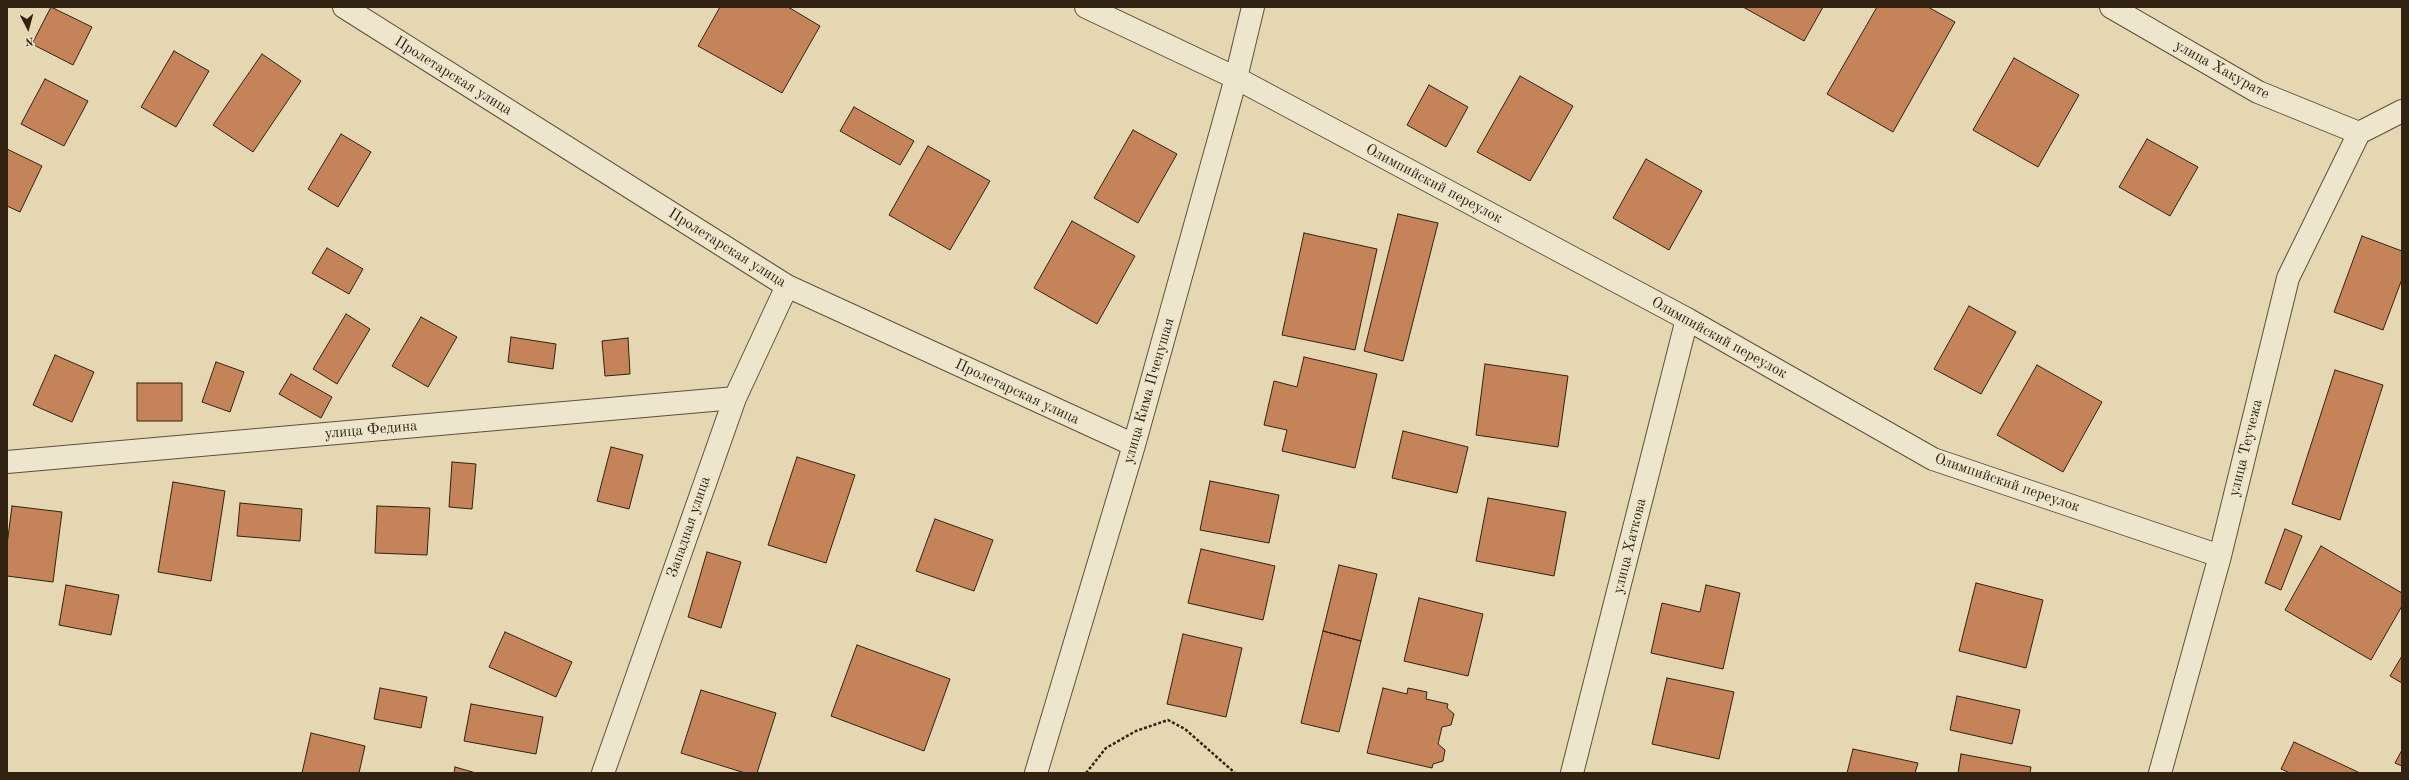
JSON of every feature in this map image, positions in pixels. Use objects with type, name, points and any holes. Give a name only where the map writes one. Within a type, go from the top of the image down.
[{"type":"street","name":"Пролетарская улица","points":[[344,7],[787,286],[1134,445]]},
{"type":"street","name":"Олимпийский переулок","points":[[1086,7],[1236,78],[1687,319],[1933,459],[2220,556]]},
{"type":"street","name":"улица Кима Пченушая","points":[[1036,773],[1134,445],[1236,78],[1253,7]]},
{"type":"street","name":"улица Хакурате","points":[[2111,7],[2258,92],[2359,133]]},
{"type":"street","points":[[2359,133],[2402,111]]},
{"type":"street","name":"улица Теучежа","points":[[2160,773],[2220,556],[2288,278],[2359,133]]},
{"type":"street","name":"Западная улица","points":[[603,773],[735,398],[787,286]]},
{"type":"street","name":"улица Хаткова","points":[[1572,773],[1687,319]]},
{"type":"street","name":"улица Федина","points":[[7,462],[735,398]]},
{"type":"path","points":[[1086,773],[1106,748],[1136,731],[1168,720],[1185,729],[1235,773]]},
{"type":"building","points":[[51,7],[92,27],[73,65],[32,44]]},
{"type":"building","points":[[720,7],[788,7],[820,26],[782,93],[698,46]]},
{"type":"building","points":[[1743,7],[1823,7],[1804,41]]},
{"type":"building","points":[[1877,7],[1928,7],[1955,22],[1893,132],[1827,94]]},
{"type":"building","points":[[174,51],[209,71],[176,127],[141,107]]},
{"type":"building","points":[[262,54],[301,81],[253,152],[213,125]]},
{"type":"building","points":[[2014,58],[2079,95],[2038,167],[1973,130]]},
{"type":"building","points":[[1520,76],[1573,106],[1530,181],[1477,152]]},
{"type":"building","points":[[45,79],[88,101],[64,146],[21,124]]},
{"type":"building","points":[[1429,85],[1468,107],[1446,147],[1407,125]]},
{"type":"building","points":[[854,107],[914,141],[900,165],[840,131]]},
{"type":"building","points":[[1133,130],[1177,154],[1138,223],[1094,198]]},
{"type":"building","points":[[341,134],[371,152],[338,207],[308,189]]},
{"type":"building","points":[[2147,139],[2198,167],[2170,216],[2119,187]]},
{"type":"building","points":[[928,146],[990,181],[950,250],[889,215]]},
{"type":"building","points":[[7,149],[42,166],[20,212],[7,206]]},
{"type":"building","points":[[1646,159],[1702,191],[1669,250],[1613,218]]},
{"type":"building","points":[[1398,214],[1438,223],[1403,361],[1364,351]]},
{"type":"building","points":[[1072,221],[1135,256],[1097,324],[1034,288]]},
{"type":"building","points":[[1304,233],[1377,249],[1355,350],[1282,335]]},
{"type":"building","points":[[2362,236],[2402,251],[2402,279],[2383,330],[2334,312]]},
{"type":"building","points":[[327,248],[363,269],[349,294],[312,273]]},
{"type":"building","points":[[1969,306],[2016,332],[1981,394],[1934,369]]},
{"type":"building","points":[[346,314],[370,329],[337,384],[313,369]]},
{"type":"building","points":[[421,317],[457,337],[428,387],[392,366]]},
{"type":"building","points":[[511,337],[556,344],[553,369],[508,362]]},
{"type":"building","points":[[628,338],[630,374],[605,376],[602,341]]},
{"type":"building","points":[[55,355],[94,372],[72,422],[33,405]]},
{"type":"building","points":[[1304,357],[1377,374],[1355,468],[1282,451],[1287,430],[1264,425],[1274,381],[1297,387]]},
{"type":"building","points":[[216,362],[244,372],[230,412],[202,402]]},
{"type":"building","points":[[1485,364],[1568,376],[1558,447],[1476,435]]},
{"type":"building","points":[[2037,365],[2102,402],[2063,472],[1997,435]]},
{"type":"building","points":[[2335,370],[2383,385],[2340,520],[2292,504]]},
{"type":"building","points":[[291,374],[332,397],[321,418],[279,394]]},
{"type":"building","points":[[137,383],[182,383],[182,421],[137,421]]},
{"type":"building","points":[[1403,431],[1468,447],[1457,493],[1392,478]]},
{"type":"building","points":[[611,447],[643,455],[629,509],[597,501]]},
{"type":"building","points":[[797,457],[855,475],[826,563],[768,545]]},
{"type":"building","points":[[452,462],[476,464],[472,509],[449,507]]},
{"type":"building","points":[[1210,481],[1279,495],[1269,543],[1200,530]]},
{"type":"building","points":[[173,482],[225,491],[211,581],[158,572]]},
{"type":"building","points":[[1488,498],[1566,512],[1554,576],[1476,561]]},
{"type":"building","points":[[240,503],[302,509],[300,541],[237,536]]},
{"type":"building","points":[[12,506],[62,512],[53,582],[7,576],[7,545]]},
{"type":"building","points":[[377,506],[430,508],[427,555],[375,553]]},
{"type":"building","points":[[935,519],[993,540],[974,591],[916,571]]},
{"type":"building","points":[[2285,529],[2302,536],[2281,590],[2265,583]]},
{"type":"building","points":[[2321,546],[2402,593],[2402,606],[2371,660],[2285,610]]},
{"type":"building","points":[[1201,549],[1275,566],[1263,620],[1188,603]]},
{"type":"building","points":[[707,552],[741,562],[721,628],[688,617]]},
{"type":"building","points":[[1339,565],[1377,574],[1361,641],[1323,631]]},
{"type":"building","points":[[1976,583],[2043,600],[2026,668],[1959,651]]},
{"type":"building","points":[[66,585],[119,595],[111,635],[59,625]]},
{"type":"building","points":[[1706,585],[1740,593],[1723,669],[1651,653],[1662,603],[1700,612]]},
{"type":"building","points":[[1419,598],[1483,614],[1468,676],[1404,661]]},
{"type":"building","points":[[1323,631],[1361,641],[1339,732],[1301,723]]},
{"type":"building","points":[[505,632],[572,662],[556,697],[489,667]]},
{"type":"building","points":[[1183,634],[1242,648],[1226,717],[1167,704]]},
{"type":"building","points":[[857,645],[950,679],[924,751],[831,716]]},
{"type":"building","points":[[2402,656],[2402,683],[2390,676]]},
{"type":"building","points":[[1667,678],[1734,692],[1719,759],[1652,744]]},
{"type":"building","points":[[380,688],[427,697],[421,728],[374,719]]},
{"type":"building","points":[[1383,688],[1407,694],[1408,688],[1427,692],[1426,699],[1448,704],[1447,708],[1454,714],[1451,725],[1442,727],[1438,744],[1445,750],[1443,761],[1433,764],[1432,768],[1367,753]]},
{"type":"building","points":[[701,690],[776,713],[757,773],[745,773],[681,753]]},
{"type":"building","points":[[1957,696],[2020,710],[2012,744],[1950,730]]},
{"type":"building","points":[[471,704],[543,717],[536,754],[464,741]]},
{"type":"building","points":[[311,733],[365,746],[359,773],[302,773]]},
{"type":"building","points":[[2294,742],[2360,773],[2290,773],[2281,769]]},
{"type":"building","points":[[1853,749],[1918,763],[1915,773],[1847,773]]},
{"type":"building","points":[[2402,750],[2402,766],[2395,763]]},
{"type":"building","points":[[1961,754],[2031,767],[2030,773],[1958,773]]},
{"type":"building","points":[[455,767],[476,773],[454,773]]}]
